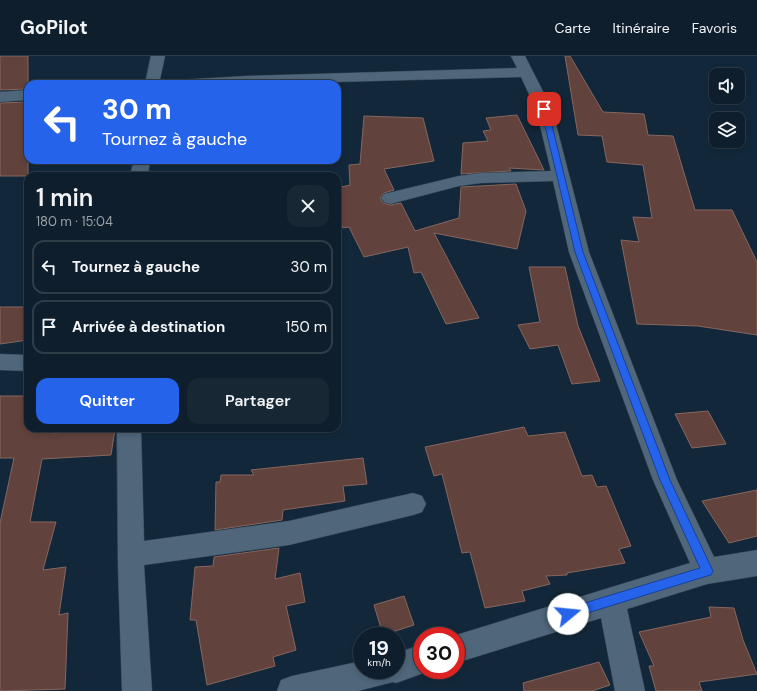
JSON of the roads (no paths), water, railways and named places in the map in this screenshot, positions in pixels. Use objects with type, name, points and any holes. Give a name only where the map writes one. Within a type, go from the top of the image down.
[{"type":"street","points":[[153,80],[158,56]]},
{"type":"street","points":[[247,80],[522,64],[544,109],[582,259],[665,480],[707,571]]},
{"type":"street","points":[[0,97],[24,95]]},
{"type":"street","points":[[390,198],[474,179],[560,176]]},
{"type":"street","points":[[0,362],[24,363]]},
{"type":"street","points":[[129,432],[131,555],[137,691]]},
{"type":"street","points":[[131,555],[289,534],[413,504]]},
{"type":"street","points":[[465,646],[707,571],[757,563]]},
{"type":"street","points":[[611,600],[630,691]]},
{"type":"street","points":[[292,691],[353,677]]}]
